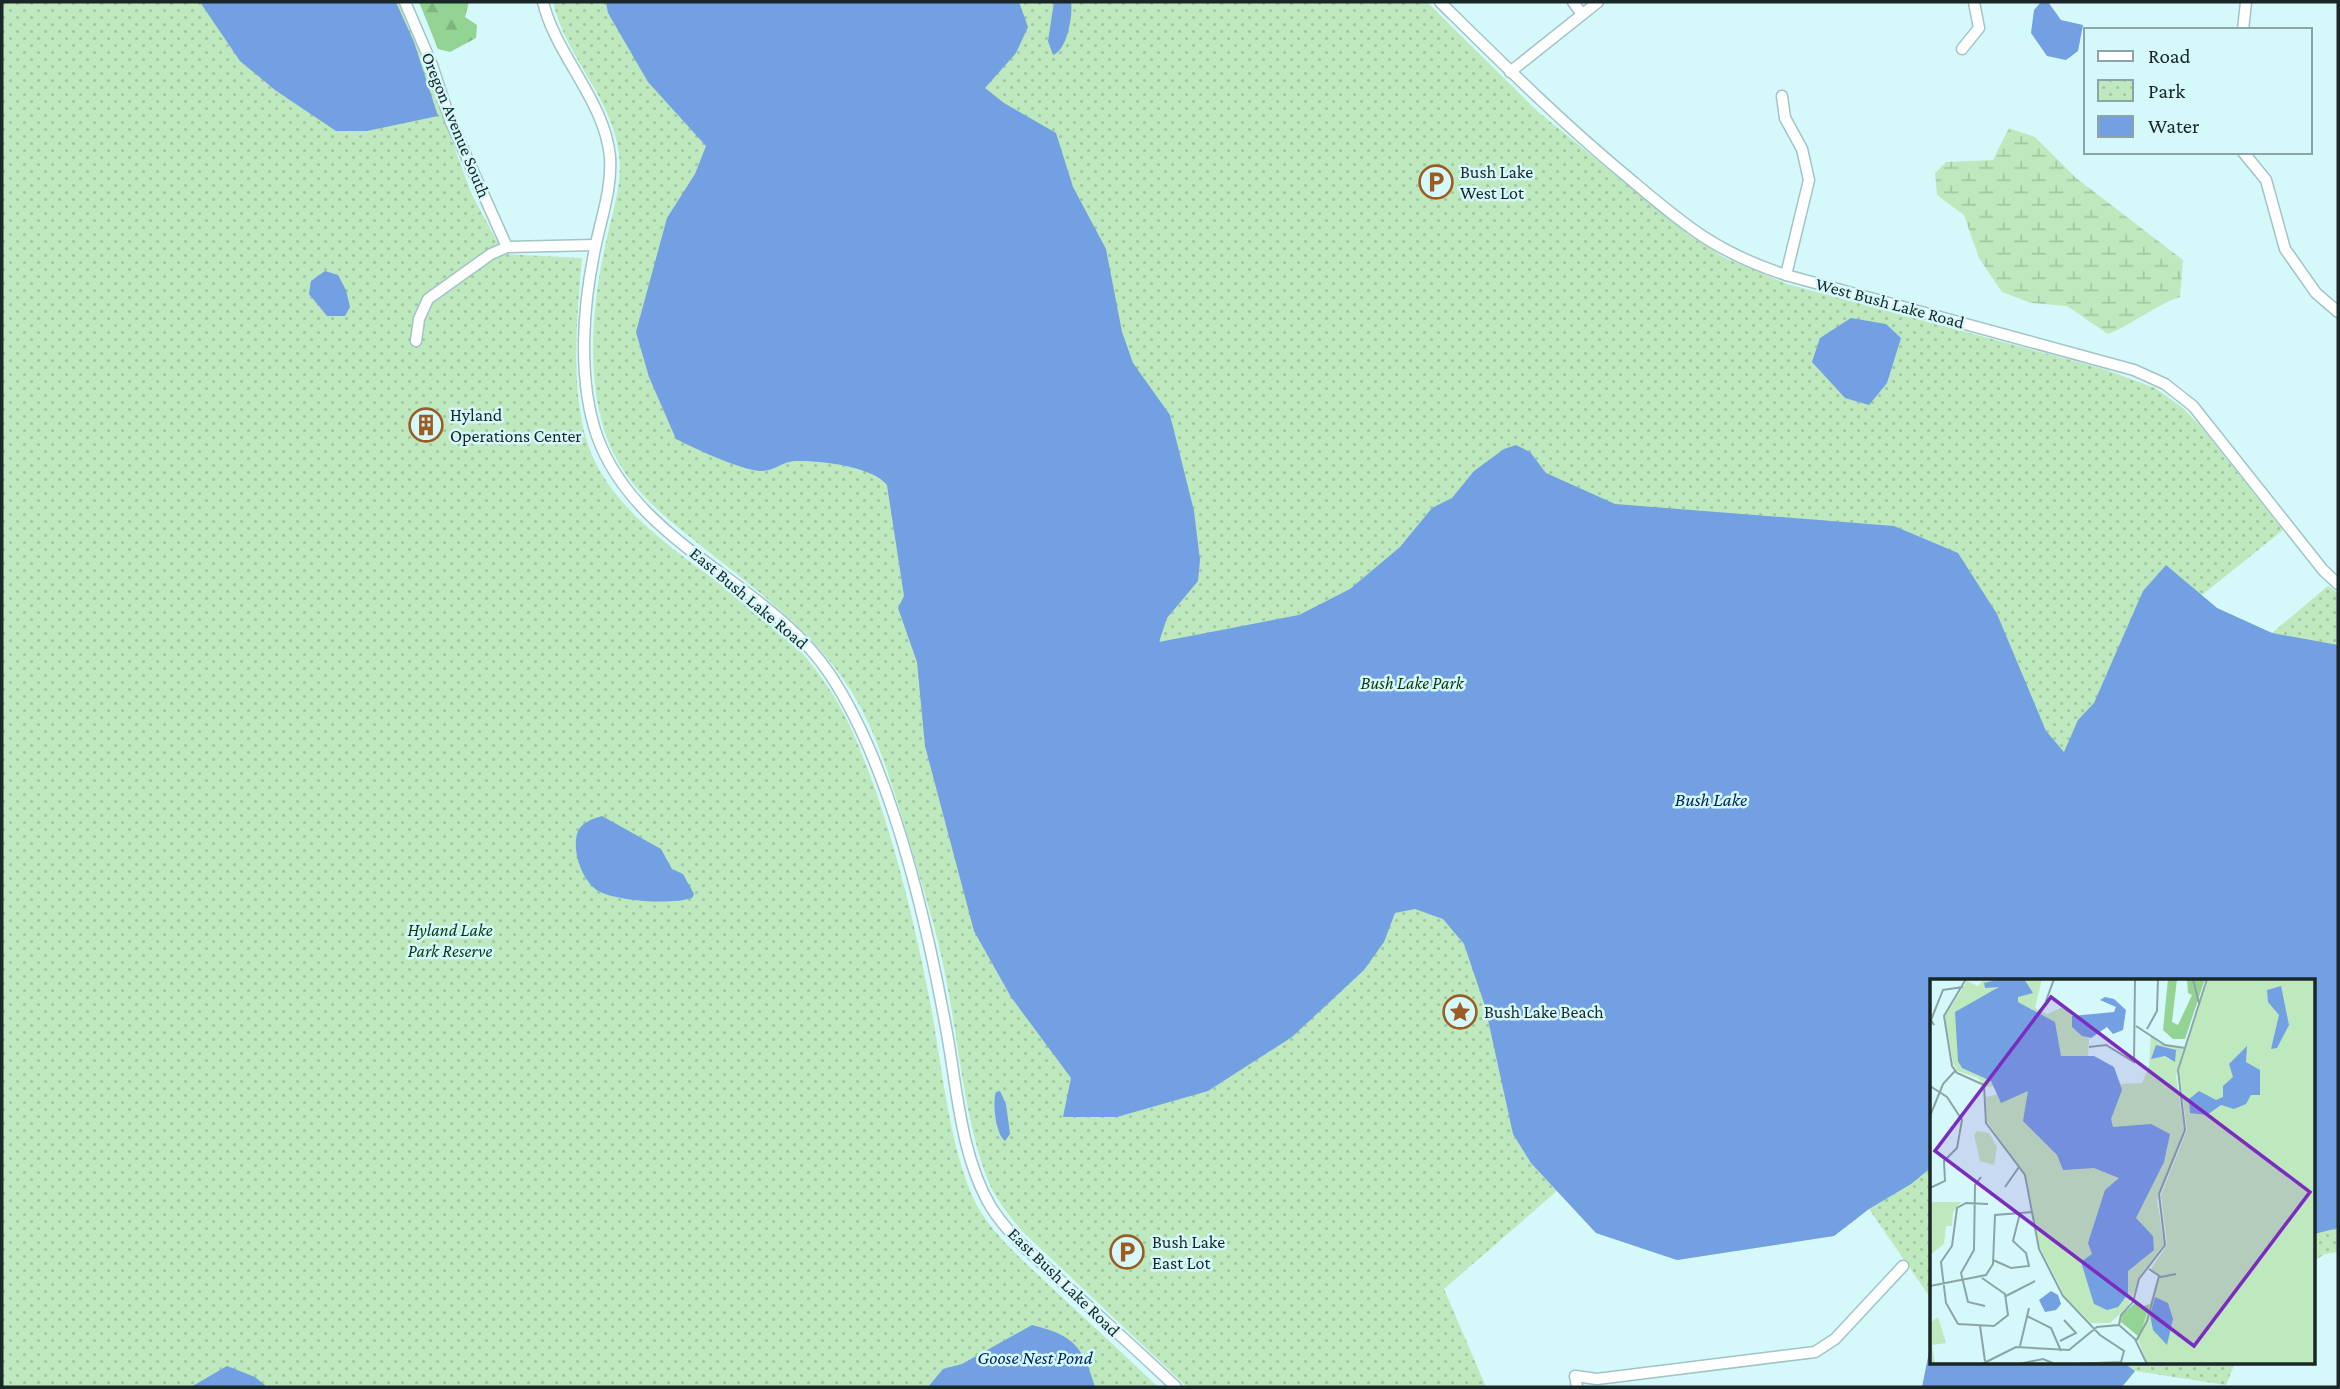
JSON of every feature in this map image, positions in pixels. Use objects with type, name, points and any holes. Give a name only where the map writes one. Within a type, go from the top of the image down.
[{"type":"street","name":"Oregon Avenue South","points":[[405,2],[432,65],[450,120],[507,247]]},
{"type":"street","name":"East Bush Lake Road","points":[[543,2],[552,28],[594,110],[609,149],[610,182],[588,293],[586,363],[590,409],[606,458],[634,500],[806,644],[844,696],[870,750],[917,896],[931,951],[967,1140],[976,1172],[990,1204],[1021,1244],[1176,1387]]},
{"type":"street","name":"West Bush Lake Road","points":[[1440,2],[1562,122],[1694,233],[1744,261],[1786,275],[2134,370],[2165,384],[2193,406],[2323,570],[2338,584]]},
{"type":"street","points":[[1573,2],[1582,14]]},
{"type":"street","points":[[1510,72],[1598,2]]},
{"type":"street","points":[[1962,49],[1979,28],[1974,2]]},
{"type":"street","points":[[2243,28],[2246,2]]},
{"type":"street","points":[[1782,96],[1785,118],[1802,149],[1809,180],[1786,275]]},
{"type":"street","points":[[2245,154],[2266,180],[2285,249],[2316,293],[2338,312]]},
{"type":"street","points":[[416,341],[419,319],[428,299],[491,254],[507,247],[596,245]]},
{"type":"street","points":[[1577,1387],[1575,1376],[1597,1379],[1815,1352],[1835,1339],[1903,1266]]},
{"type":"green space","name":"Hyland Lake Park Reserve","points":[[2,2],[401,2],[472,195],[504,254],[582,258],[576,367],[584,431],[595,463],[637,518],[664,542],[789,638],[827,685],[849,724],[875,790],[908,900],[931,1007],[955,1143],[971,1194],[982,1214],[1014,1252],[1158,1387],[2,1387]]},
{"type":"green space","points":[[419,2],[469,2],[465,17],[477,25],[476,38],[450,52],[438,49]]},
{"type":"green space","name":"Bush Lake Park","points":[[553,2],[1427,2],[1537,111],[1690,236],[1725,258],[1787,284],[2104,369],[2155,388],[2183,408],[2201,427],[2283,530],[2202,595],[2217,608],[2272,633],[2328,586],[2338,593],[2338,1252],[2325,1254],[2316,1260],[2316,979],[1930,979],[1930,1297],[1869,1209],[1834,1236],[1677,1260],[1596,1233],[1557,1191],[1444,1289],[1486,1387],[1187,1387],[1021,1230],[990,1185],[972,1128],[950,999],[930,910],[883,760],[870,726],[848,686],[814,642],[651,503],[616,459],[608,441],[596,393],[593,342],[601,266],[618,187],[619,154],[608,115],[559,22]]},
{"type":"green space","points":[[2009,128],[2035,137],[2076,178],[2183,260],[2180,297],[2108,334],[2067,306],[2031,303],[2002,292],[1979,258],[1964,215],[1937,195],[1935,173],[1946,162],[1993,160]]},
{"type":"green space","points":[[2125,1364],[2235,1364],[2226,1385],[2135,1371]]},
{"type":"water","points":[[200,2],[396,2],[414,42],[438,116],[367,131],[336,131],[275,90],[240,61]]},
{"type":"water","name":"Bush Lake","points":[[606,2],[1019,2],[1028,27],[1016,53],[985,88],[1004,103],[1056,133],[1073,187],[1106,249],[1122,332],[1133,363],[1170,415],[1194,511],[1200,560],[1198,581],[1167,618],[1159,642],[1299,615],[1350,589],[1400,547],[1432,508],[1452,498],[1474,471],[1504,449],[1516,445],[1530,452],[1546,473],[1615,504],[1894,526],[1958,553],[1997,614],[2046,731],[2064,752],[2078,720],[2094,703],[2143,591],[2166,565],[2217,608],[2272,633],[2338,645],[2338,1228],[2316,1234],[2316,979],[1930,979],[1930,1169],[1834,1236],[1677,1260],[1596,1233],[1531,1163],[1513,1134],[1485,1006],[1464,944],[1443,919],[1415,909],[1395,913],[1384,942],[1364,970],[1292,1037],[1208,1091],[1117,1117],[1063,1117],[1071,1078],[1011,997],[974,931],[925,746],[917,662],[898,608],[904,596],[887,485],[870,473],[844,466],[794,461],[763,471],[732,464],[706,453],[676,439],[649,377],[636,332],[667,218],[695,174],[706,146],[648,82],[608,13]]},
{"type":"water","points":[[1054,2],[1071,2],[1071,8],[1065,40],[1053,55],[1048,41]]},
{"type":"water","points":[[2041,2],[2048,2],[2061,20],[2083,25],[2078,51],[2066,60],[2047,56],[2031,33],[2034,10]]},
{"type":"water","points":[[325,271],[338,275],[346,290],[350,307],[345,316],[327,316],[309,294],[311,281]]},
{"type":"water","points":[[1851,318],[1886,324],[1901,338],[1887,383],[1869,405],[1845,398],[1812,362],[1820,338]]},
{"type":"water","points":[[602,816],[661,849],[672,869],[683,874],[694,894],[692,898],[659,902],[632,900],[609,895],[594,888],[580,867],[576,842],[577,834],[584,824]]},
{"type":"water","points":[[1000,1091],[1006,1104],[1010,1134],[1005,1141],[997,1126],[995,1111],[996,1092]]},
{"type":"water","name":"Goose Nest Pond","points":[[1032,1325],[1058,1333],[1075,1345],[1086,1362],[1095,1387],[928,1387],[943,1369],[962,1364]]},
{"type":"water","points":[[1930,1347],[1930,1364],[2125,1364],[2135,1371],[2122,1387],[1922,1387]]},
{"type":"water","points":[[227,1366],[255,1377],[267,1387],[191,1387]]},
{"type":"place","name":"Bush Lake West Lot","points":[[1436,182]]},
{"type":"place","name":"Hyland Operations Center","points":[[426,425]]},
{"type":"place","name":"Bush Lake Beach","points":[[1460,1012]]},
{"type":"place","name":"Bush Lake East Lot","points":[[1127,1252]]}]
